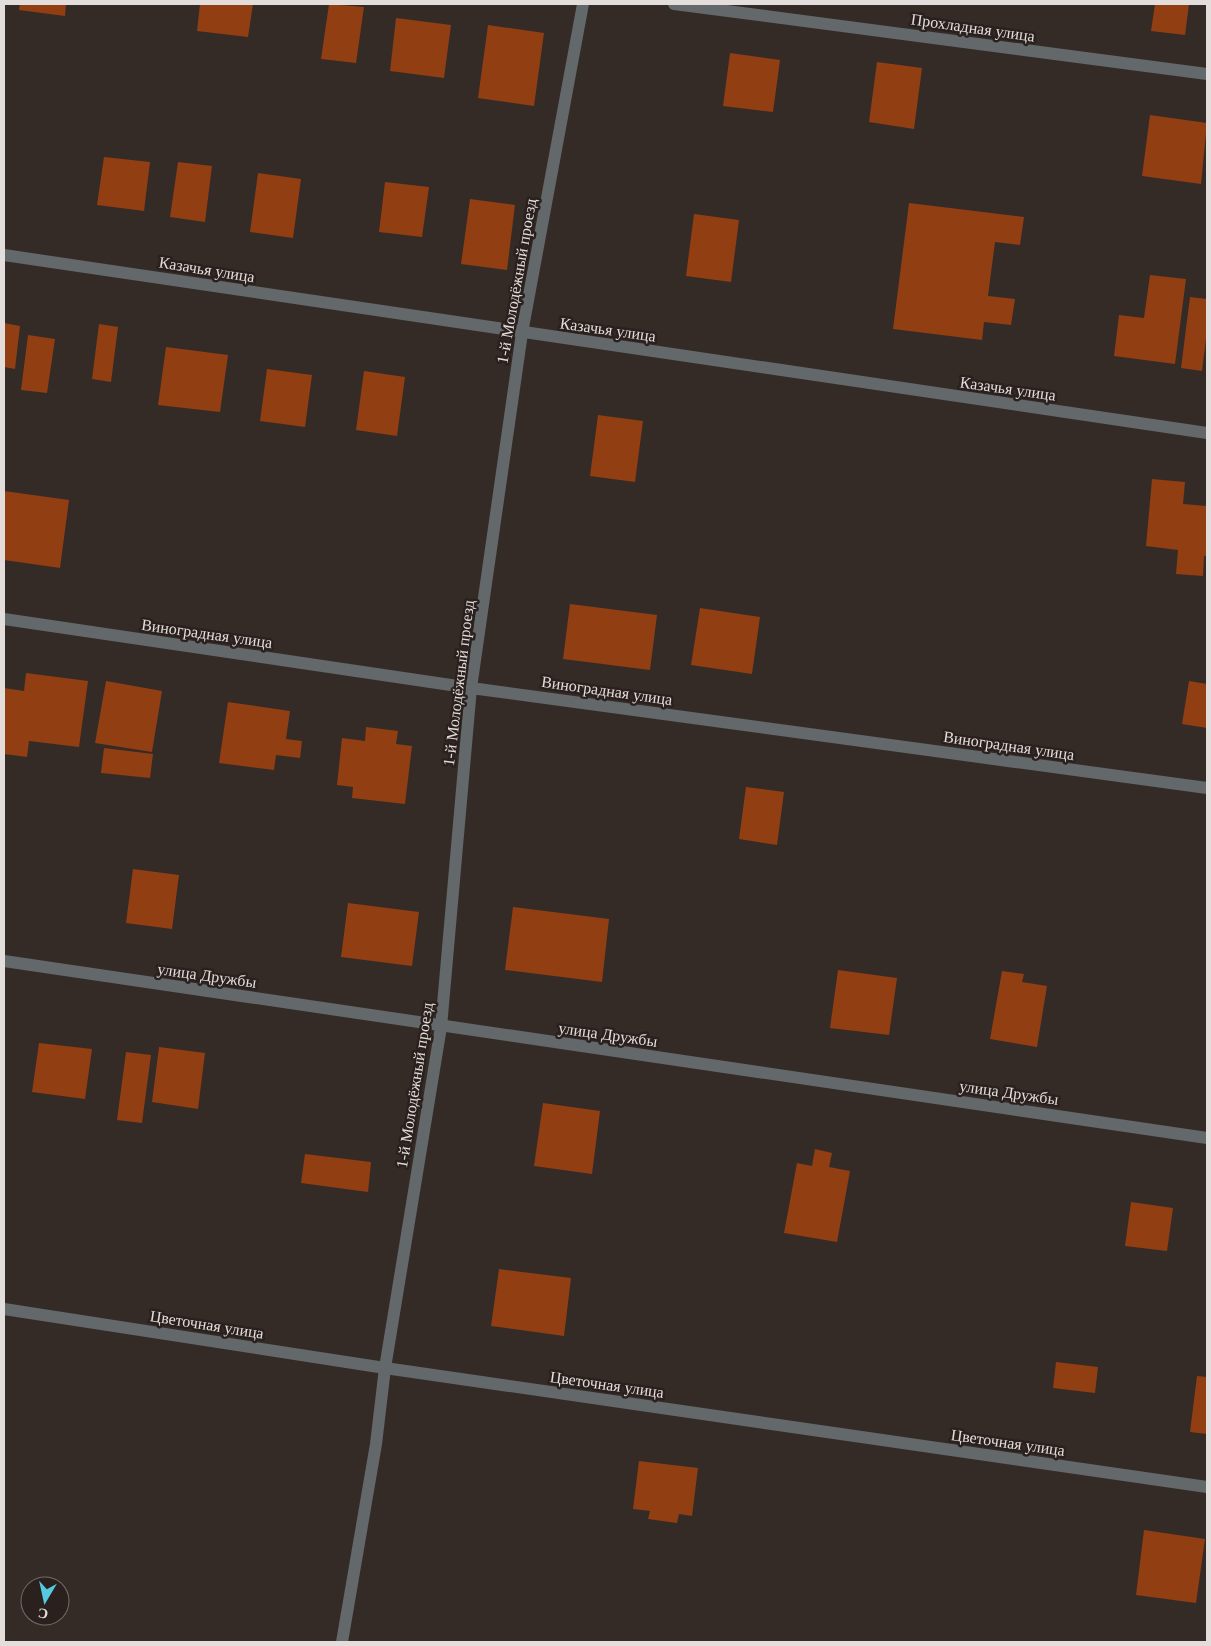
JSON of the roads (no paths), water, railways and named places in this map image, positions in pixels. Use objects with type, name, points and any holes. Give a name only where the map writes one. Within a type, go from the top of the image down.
[{"type":"street","name":"1-й Молодёжный проезд","points":[[342,1642],[376,1444],[385,1368],[441,1027],[471,688],[522,333],[583,4]]},
{"type":"street","name":"Прохладная улица","points":[[674,4],[1207,74]]},
{"type":"street","name":"Казачья улица","points":[[4,255],[1207,433]]},
{"type":"street","name":"Виноградная улица","points":[[4,619],[471,688],[1207,788]]},
{"type":"street","name":"улица Дружбы","points":[[4,962],[1207,1138]]},
{"type":"street","name":"Цветочная улица","points":[[4,1309],[385,1368],[1207,1486]]}]
